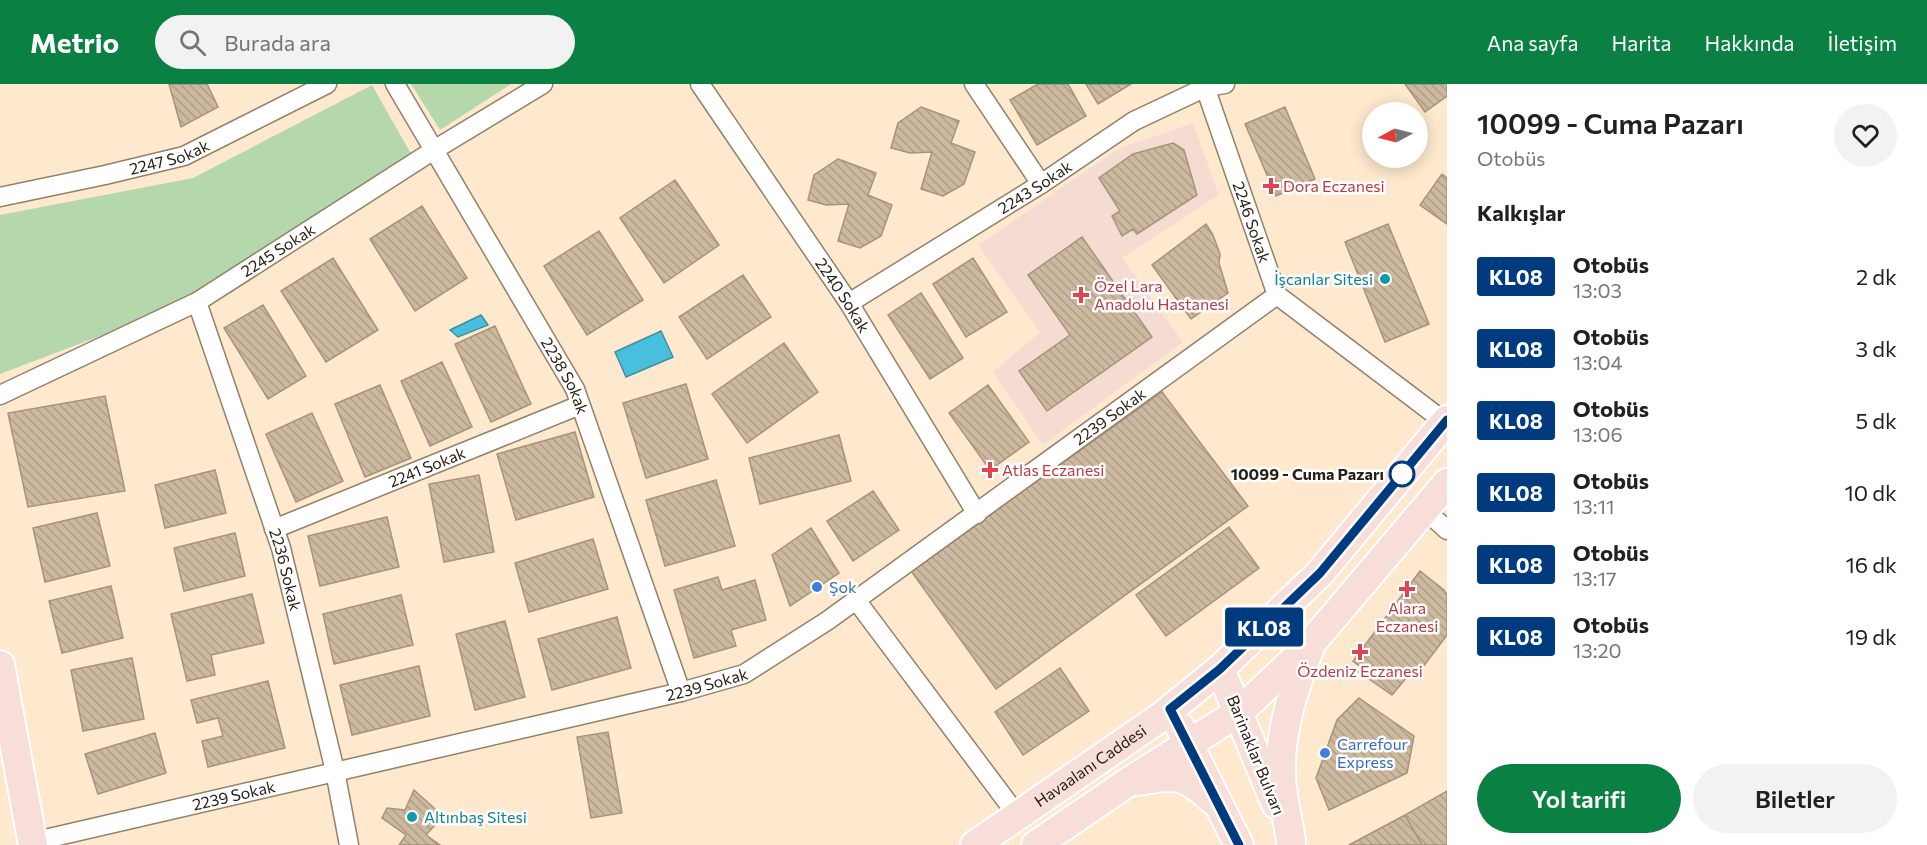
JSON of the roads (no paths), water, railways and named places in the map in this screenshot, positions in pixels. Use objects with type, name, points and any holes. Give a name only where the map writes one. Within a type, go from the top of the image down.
[{"type":"main road","name":"Havaalanı Caddesi","points":[[975,845],[1170,709],[1220,669],[1320,573],[1446,421]]},
{"type":"main road","points":[[1036,845],[1127,783],[1239,712],[1311,644],[1447,483]]},
{"type":"main road","points":[[1292,843],[1281,777],[1282,748],[1288,706],[1311,644]]},
{"type":"main road","points":[[0,665],[32,843]]},
{"type":"main road","name":"Barinaklar Bulvarı","points":[[1220,669],[1292,843]]},
{"type":"main road","points":[[1170,709],[1239,845]]},
{"type":"main road","points":[[1127,783],[1174,775],[1196,785],[1219,805]]},
{"type":"street","name":"2247 Sokak","points":[[0,197],[184,156],[327,84]]},
{"type":"street","name":"2238 Sokak","points":[[395,84],[575,389],[681,692]]},
{"type":"street","name":"2245 Sokak","points":[[0,395],[197,302],[434,150],[543,84]]},
{"type":"street","name":"2240 Sokak","points":[[700,84],[849,303],[977,514]]},
{"type":"street","points":[[974,84],[1041,184]]},
{"type":"street","name":"2243 Sokak","points":[[849,303],[1041,184],[1134,121],[1205,86],[1225,84]]},
{"type":"street","name":"2246 Sokak","points":[[1205,86],[1277,295]]},
{"type":"street","points":[[1277,295],[1446,421]]},
{"type":"street","name":"2239 Sokak","points":[[32,843],[681,692],[744,674],[856,600],[977,514],[1277,295]]},
{"type":"street","name":"2236 Sokak","points":[[197,302],[281,548],[335,771],[349,845]]},
{"type":"street","name":"2241 Sokak","points":[[274,529],[580,405]]},
{"type":"street","points":[[1425,510],[1447,530]]},
{"type":"street","points":[[856,600],[1017,815]]},
{"type":"water","points":[[481,315],[488,325],[458,337],[450,330]]},
{"type":"water","points":[[661,331],[673,357],[626,377],[615,352]]},
{"type":"place","name":"Dora Eczanesi","points":[[1271,186]]},
{"type":"place","name":"İşcanlar Sitesi","points":[[1385,279]]},
{"type":"place","name":"Özel Lara Anadolu Hastanesi","points":[[1081,295]]},
{"type":"place","name":"Atlas Eczanesi","points":[[990,470]]},
{"type":"place","name":"10099 - Cuma Pazarı","points":[[1402,474]]},
{"type":"place","name":"Şok","points":[[817,587]]},
{"type":"place","name":"Alara Eczanesi","points":[[1407,589]]},
{"type":"place","name":"Özdeniz Eczanesi","points":[[1360,652]]},
{"type":"place","name":"Carrefour Express","points":[[1325,753]]},
{"type":"place","name":"Altınbaş Sitesi","points":[[412,817]]}]
